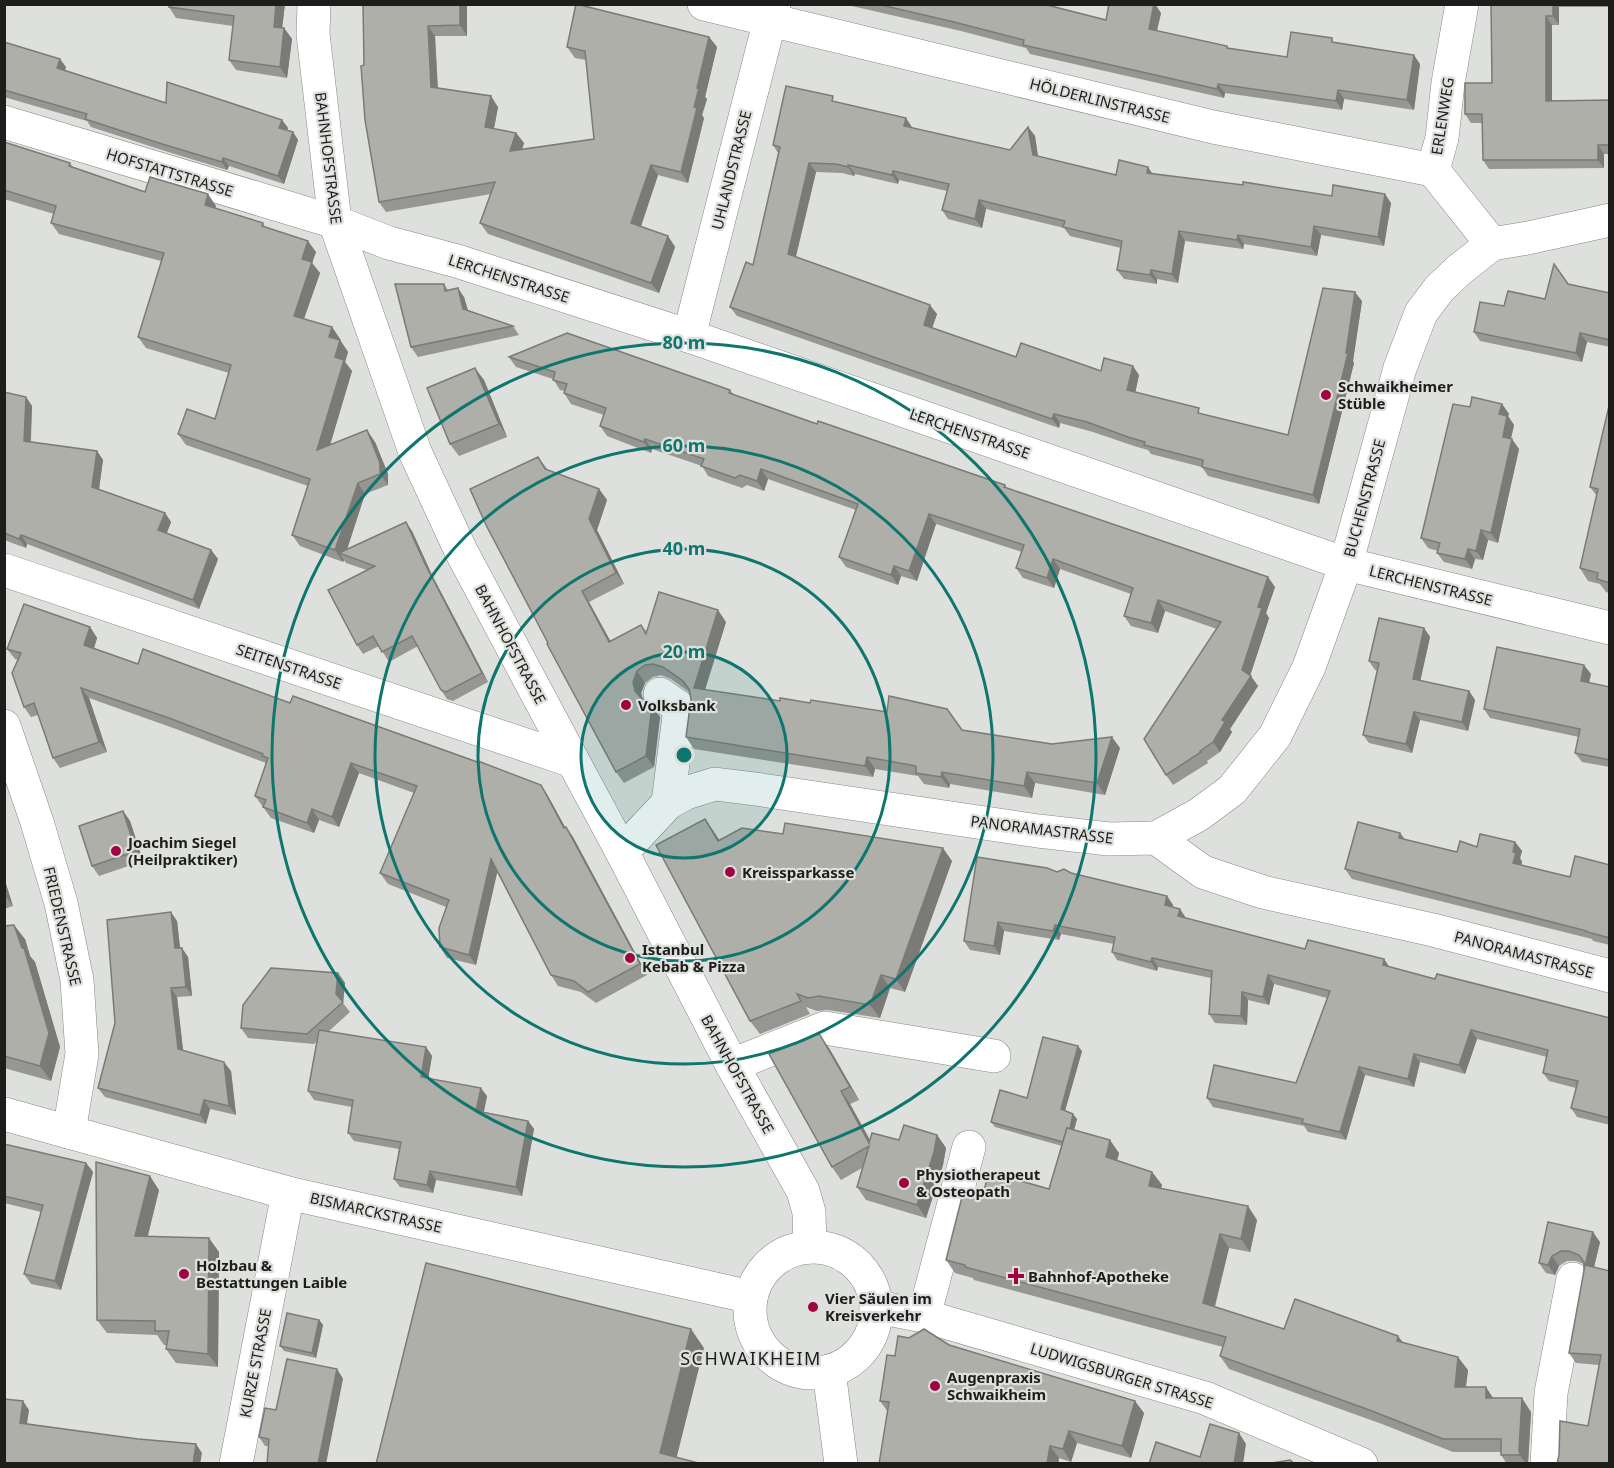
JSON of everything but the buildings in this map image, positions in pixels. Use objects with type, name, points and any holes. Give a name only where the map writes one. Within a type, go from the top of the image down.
[{"type":"street","name":"BAHNHOFSTRASSE","points":[[314,4],[313,34],[335,222],[415,452],[461,550],[622,852],[732,1065],[803,1191],[809,1212],[810,1247]]},
{"type":"street","name":"HÖLDERLINSTRASSE","points":[[704,4],[772,12],[1213,127],[1433,170]]},
{"type":"street","name":"ERLENWEG","points":[[1462,4],[1448,83],[1442,138],[1433,170],[1492,244]]},
{"type":"street","name":"UHLANDSTRASSE","points":[[689,336],[772,12]]},
{"type":"street","name":"HOFSTATTSTRASSE","points":[[4,122],[335,222]]},
{"type":"street","name":"BUCHENSTRASSE","points":[[1156,838],[1198,815],[1232,790],[1275,736],[1309,667],[1346,564],[1400,368],[1421,313],[1459,270],[1492,244],[1610,220]]},
{"type":"street","name":"LERCHENSTRASSE","points":[[335,222],[389,243],[457,261],[689,336],[1346,564],[1610,628]]},
{"type":"street","name":"SEITENSTRASSE","points":[[4,570],[573,761]]},
{"type":"street","points":[[660,694],[680,708],[668,802]]},
{"type":"street","name":"FRIEDENSTRASSE","points":[[4,726],[37,822],[61,903],[77,980],[82,1054],[69,1132]]},
{"type":"street","name":"PANORAMASTRASSE","points":[[622,852],[668,802],[686,793],[715,784],[1027,829],[1109,839],[1156,838],[1203,872],[1263,892],[1433,930],[1610,976]]},
{"type":"street","points":[[732,1065],[825,1028],[994,1056]]},
{"type":"street","name":"BISMARCKSTRASSE","points":[[4,1114],[288,1193],[751,1297]]},
{"type":"street","points":[[924,1316],[969,1147]]},
{"type":"street","name":"KURZE STRASSE","points":[[236,1464],[288,1193]]},
{"type":"street","points":[[810,1247],[834,1250],[858,1264],[872,1286],[877,1307],[874,1328],[867,1345],[859,1354],[840,1368],[805,1373],[794,1371],[770,1356],[758,1341],[750,1315],[751,1297],[759,1278],[773,1261],[791,1251],[810,1247]]},
{"type":"street","points":[[1547,1464],[1551,1392],[1573,1280]]},
{"type":"street","name":"LUDWIGSBURGER STRASSE","points":[[877,1307],[924,1316],[1205,1398],[1360,1464]]},
{"type":"street","points":[[829,1371],[841,1464]]},
{"type":"place","name":"Schwaikheimer Stüble","points":[[1326,395]]},
{"type":"place","name":"Volksbank","points":[[626,705]]},
{"type":"place","name":"Joachim Siegel (Heilpraktiker)","points":[[116,851]]},
{"type":"place","name":"Kreissparkasse","points":[[730,872]]},
{"type":"place","name":"Istanbul Kebab & Pizza","points":[[630,958]]},
{"type":"place","name":"Physiotherapeut & Osteopath","points":[[904,1183]]},
{"type":"place","name":"Holzbau & Bestattungen Laible","points":[[184,1274]]},
{"type":"place","name":"Bahnhof-Apotheke","points":[[1016,1276]]},
{"type":"place","name":"Vier Säulen im Kreisverkehr","points":[[813,1307]]},
{"type":"place","name":"Augenpraxis Schwaikheim","points":[[935,1386]]},
{"type":"district","name":"SCHWAIKHEIM","points":[[751,1358]]}]
